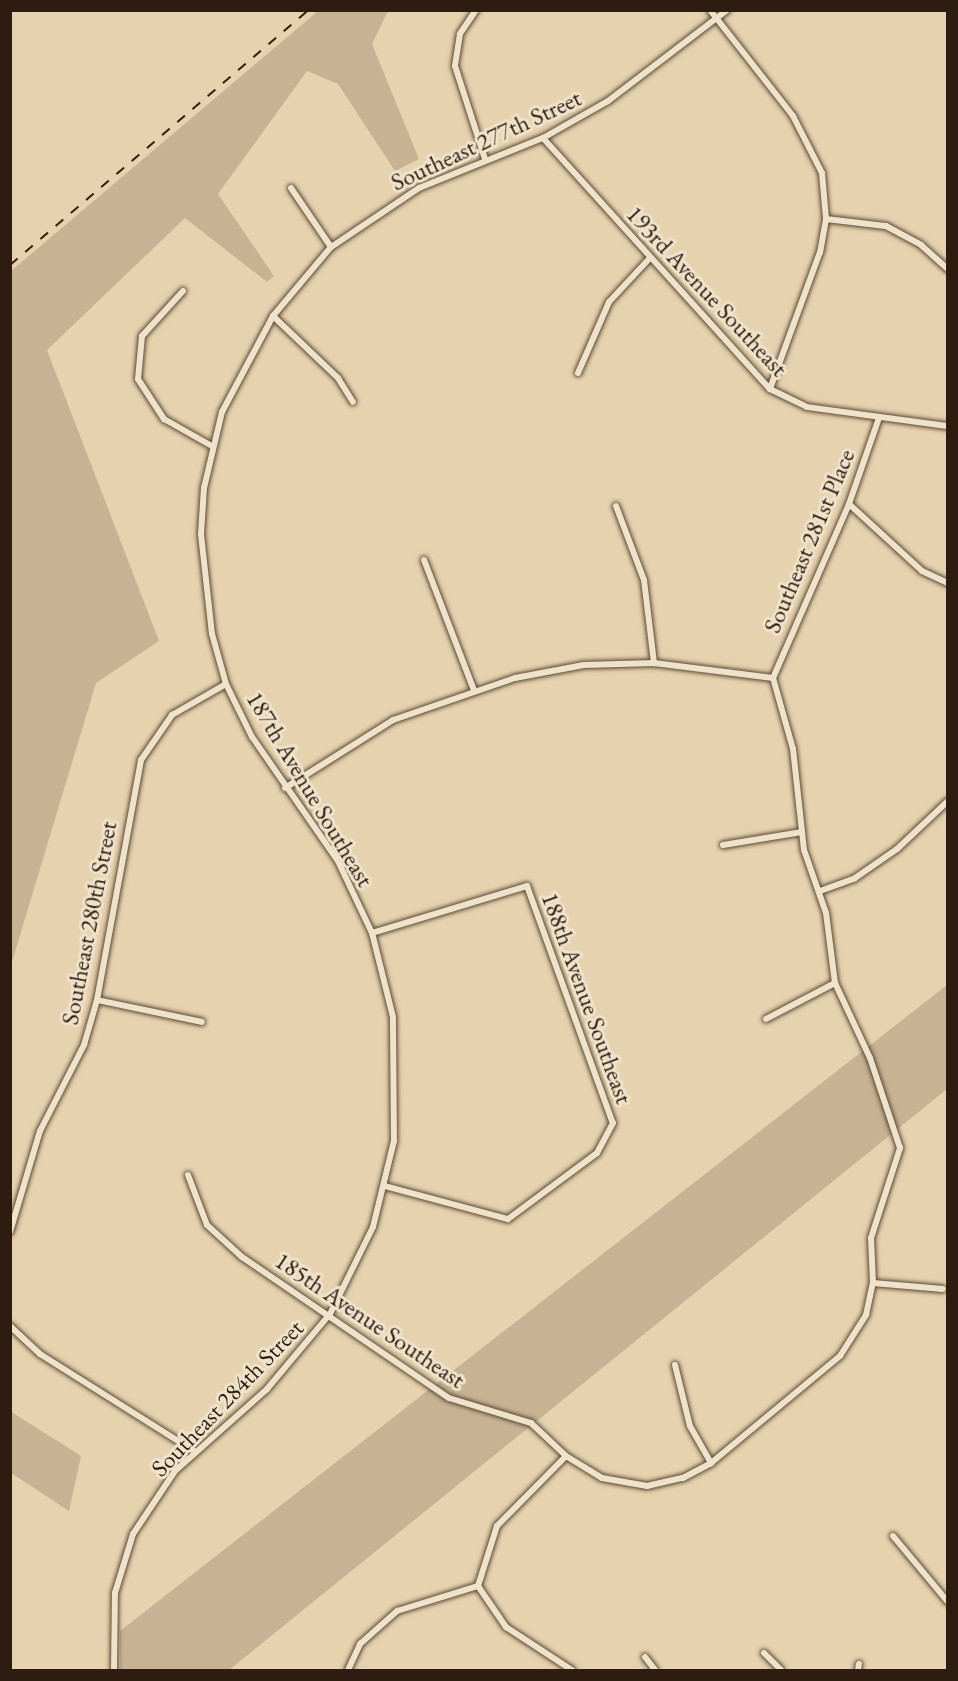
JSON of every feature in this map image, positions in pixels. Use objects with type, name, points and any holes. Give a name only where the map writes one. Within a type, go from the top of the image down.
[{"type":"street","points":[[476,10],[460,34],[455,66],[485,159]]},
{"type":"street","points":[[710,10],[810,142],[822,173],[826,219],[813,273],[770,389]]},
{"type":"street","name":"Southeast 277th Street","points":[[273,316],[331,248],[390,204],[485,159],[543,138],[608,101],[727,10]]},
{"type":"street","name":"193rd Avenue Southeast","points":[[543,138],[649,259],[770,389],[807,407],[948,426]]},
{"type":"street","points":[[291,188],[331,248]]},
{"type":"street","points":[[826,219],[886,226],[921,245],[948,269]]},
{"type":"street","points":[[578,373],[601,316],[649,259]]},
{"type":"street","points":[[183,291],[142,336],[138,379],[164,420],[212,446]]},
{"type":"street","points":[[273,316],[338,378],[353,402]]},
{"type":"street","name":"187th Avenue Southeast","points":[[273,316],[239,375],[212,446],[201,534],[212,634],[226,684],[252,737],[285,788],[338,861],[372,933],[393,1017],[397,1062],[394,1141],[385,1186]]},
{"type":"street","name":"Southeast 281st Place","points":[[773,678],[849,504],[879,418]]},
{"type":"street","points":[[849,504],[922,571],[948,583]]},
{"type":"street","points":[[616,506],[644,580],[654,663]]},
{"type":"street","points":[[424,560],[474,690]]},
{"type":"street","points":[[285,788],[393,720],[474,690],[585,665],[654,663],[773,678],[793,749],[801,831],[820,891],[835,983],[766,1019]]},
{"type":"street","name":"Southeast 280th Street","points":[[10,1233],[40,1131],[84,1045],[97,1000],[128,809],[146,748],[185,705],[226,684]]},
{"type":"street","points":[[820,891],[855,878],[897,849],[948,801]]},
{"type":"street","points":[[723,845],[801,831]]},
{"type":"street","name":"188th Avenue Southeast","points":[[372,933],[527,886],[613,1123],[597,1153],[508,1219],[385,1186]]},
{"type":"street","name":"185th Avenue Southeast","points":[[188,1175],[196,1203],[222,1240],[450,1398],[531,1423],[566,1456],[602,1478],[629,1485],[683,1478],[711,1463],[840,1356],[864,1322],[873,1283],[871,1238],[900,1148],[870,1058],[835,983]]},
{"type":"street","points":[[97,1000],[202,1023]]},
{"type":"street","name":"Southeast 284th Street","points":[[114,1671],[115,1593],[133,1534],[194,1451],[267,1389],[330,1314],[373,1227],[385,1186]]},
{"type":"street","points":[[873,1283],[943,1288]]},
{"type":"street","points":[[10,1326],[40,1354],[194,1451]]},
{"type":"street","points":[[675,1365],[690,1426],[711,1463]]},
{"type":"street","points":[[478,1586],[497,1526],[566,1456]]},
{"type":"street","points":[[893,1536],[948,1602]]},
{"type":"street","points":[[348,1671],[360,1644],[397,1611],[478,1586]]},
{"type":"street","points":[[478,1586],[506,1627],[572,1671]]},
{"type":"street","points":[[764,1653],[781,1671]]},
{"type":"street","points":[[645,1657],[655,1671]]},
{"type":"shaded area","points":[[318,11],[388,11],[372,44],[419,159],[395,171],[338,84],[307,71],[218,194],[274,276],[267,282],[185,218],[47,350],[159,641],[96,683],[11,965],[11,271]]},
{"type":"shaded area","points":[[947,985],[947,1089],[229,1670],[120,1670],[120,1631]]},
{"type":"shaded area","points":[[10,1411],[81,1456],[69,1511],[11,1473]]},
{"type":"railway","points":[[10,265],[309,10]]}]
